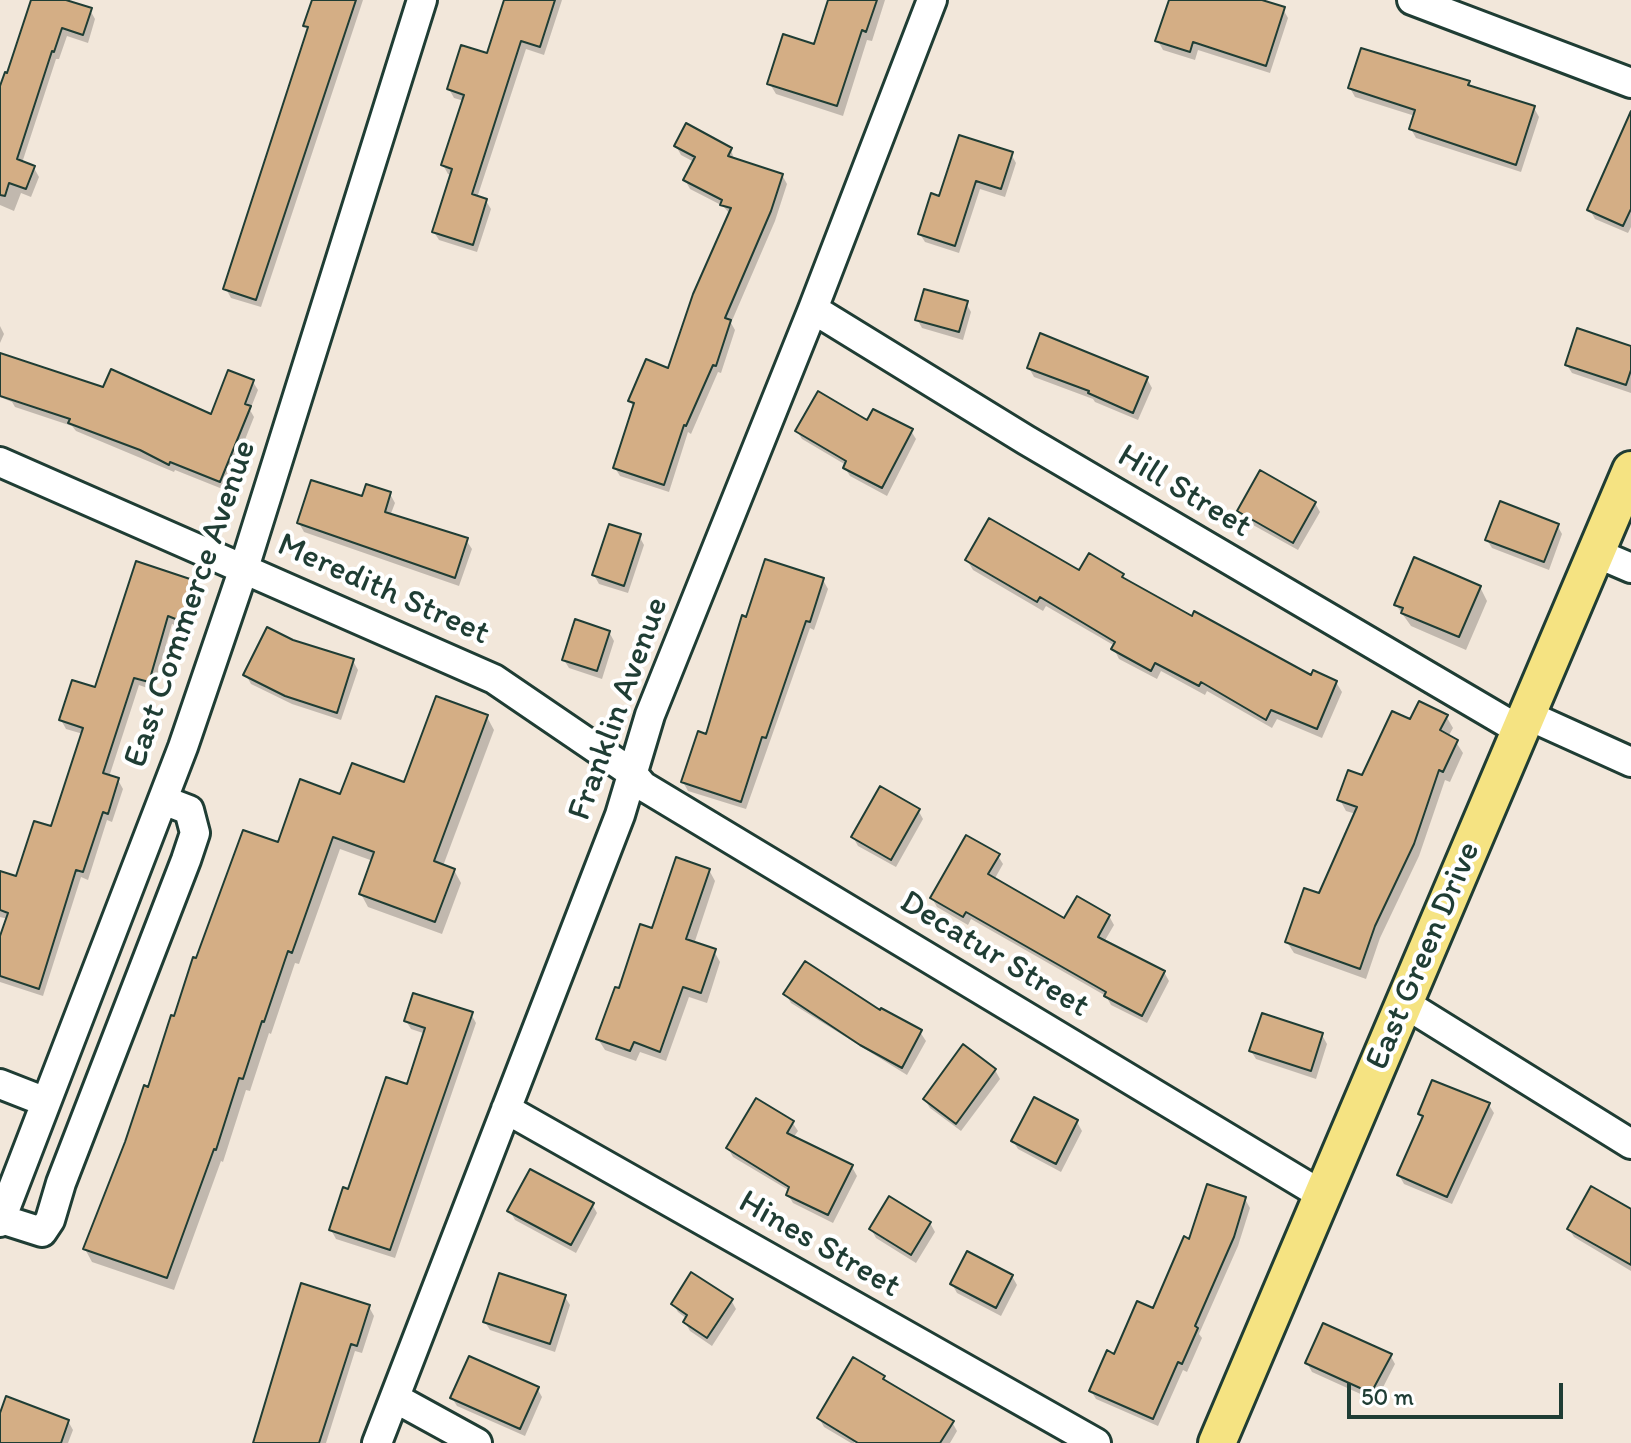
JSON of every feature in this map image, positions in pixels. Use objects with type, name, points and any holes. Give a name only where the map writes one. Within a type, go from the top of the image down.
[{"type":"main road","name":"East Green Drive","points":[[1217,1443],[1631,470]]},
{"type":"street","name":"East Commerce Avenue","points":[[1,1221],[163,800],[244,568],[422,0]]},
{"type":"street","name":"Franklin Avenue","points":[[377,1443],[620,815],[650,715],[813,309],[932,0]]},
{"type":"street","points":[[1412,0],[1631,83]]},
{"type":"street","name":"Hill Street","points":[[813,309],[1026,440],[1524,723],[1631,762]]},
{"type":"street","name":"Meredith Street","points":[[0,462],[494,679],[632,773]]},
{"type":"street","points":[[1596,553],[1631,568]]},
{"type":"street","name":"Decatur Street","points":[[632,773],[643,786],[1322,1195]]},
{"type":"street","points":[[1,1221],[42,1232],[50,1220],[61,1183],[152,943],[171,903],[195,833],[189,810],[163,800]]},
{"type":"street","points":[[1404,1003],[1631,1144]]},
{"type":"street","points":[[0,1084],[46,1102]]},
{"type":"street","name":"Hines Street","points":[[506,1109],[1096,1443]]},
{"type":"street","points":[[395,1398],[477,1443]]},
{"type":"building","points":[[31,0],[66,0],[92,8],[83,35],[62,28],[17,159],[35,166],[26,189],[9,183],[5,196],[0,195],[0,86]]},
{"type":"building","points":[[312,0],[356,0],[256,300],[223,289],[308,27],[303,26]]},
{"type":"building","points":[[504,0],[555,0],[540,47],[521,41],[472,194],[487,199],[473,245],[432,232],[452,169],[441,165],[464,95],[447,89],[461,45],[487,53]]},
{"type":"building","points":[[828,0],[877,0],[866,32],[862,30],[837,106],[767,84],[783,34],[814,44]]},
{"type":"building","points":[[1169,0],[1262,0],[1285,7],[1266,66],[1193,42],[1190,52],[1155,41]]},
{"type":"building","points":[[1361,48],[1470,81],[1468,85],[1535,106],[1516,165],[1409,129],[1415,110],[1348,88]]},
{"type":"building","points":[[1631,111],[1631,209],[1623,226],[1587,210]]},
{"type":"building","points":[[686,123],[732,148],[728,156],[783,174],[771,211],[725,318],[731,320],[716,366],[713,365],[684,425],[664,485],[613,468],[634,403],[628,401],[646,359],[668,368],[693,294],[731,208],[720,205],[722,200],[683,180],[695,157],[674,146]]},
{"type":"building","points":[[959,135],[1013,152],[1001,189],[976,181],[955,246],[918,234],[931,193],[939,196]]},
{"type":"building","points":[[924,289],[968,301],[959,332],[915,320]]},
{"type":"building","points":[[1577,328],[1631,346],[1631,370],[1626,385],[1565,365]]},
{"type":"building","points":[[1040,333],[1148,377],[1133,413],[1089,391],[1027,368]]},
{"type":"building","points":[[0,353],[103,387],[111,369],[211,414],[228,370],[254,380],[245,404],[251,406],[220,482],[170,462],[169,465],[140,450],[68,423],[70,419],[0,396]]},
{"type":"building","points":[[818,391],[867,420],[873,409],[913,429],[882,488],[843,468],[846,461],[795,431]]},
{"type":"building","points":[[1260,470],[1316,502],[1293,543],[1237,511]]},
{"type":"building","points":[[311,480],[362,496],[366,484],[391,492],[385,512],[468,538],[455,578],[297,523]]},
{"type":"building","points":[[1500,501],[1559,524],[1544,562],[1485,540]]},
{"type":"building","points":[[989,518],[1079,570],[1089,553],[1124,574],[1122,577],[1192,616],[1194,611],[1311,675],[1313,670],[1337,681],[1317,729],[1271,710],[1266,720],[1201,682],[1199,686],[1155,663],[1151,671],[1111,649],[1115,642],[1040,597],[1037,602],[965,560]]},
{"type":"building","points":[[609,524],[641,534],[624,586],[592,575]]},
{"type":"building","points":[[1414,557],[1481,586],[1459,637],[1401,613],[1403,608],[1394,605]]},
{"type":"building","points":[[765,559],[824,578],[766,738],[762,737],[741,802],[681,782],[698,731],[706,734],[742,615],[746,617]]},
{"type":"building","points":[[136,561],[196,581],[183,622],[168,616],[149,682],[134,678],[103,773],[119,778],[108,814],[103,812],[83,872],[76,870],[39,989],[0,976],[0,936],[8,913],[0,910],[0,871],[16,876],[34,821],[51,826],[83,728],[59,720],[72,680],[95,687]]},
{"type":"building","points":[[575,619],[610,631],[597,671],[562,660]]},
{"type":"building","points":[[267,627],[293,640],[354,659],[337,713],[285,696],[243,675]]},
{"type":"building","points":[[436,696],[488,715],[434,861],[455,869],[435,922],[359,894],[374,852],[333,837],[292,953],[288,951],[243,1079],[239,1078],[216,1150],[167,1278],[83,1249],[144,1085],[148,1087],[171,1015],[174,1016],[193,957],[196,958],[243,830],[278,842],[300,779],[340,794],[352,763],[404,782]]},
{"type":"building","points":[[1419,701],[1448,715],[1440,730],[1458,740],[1443,772],[1439,770],[1414,844],[1375,926],[1360,969],[1285,942],[1304,888],[1319,893],[1357,807],[1337,800],[1348,770],[1362,775],[1392,711],[1410,719]]},
{"type":"building","points":[[880,786],[920,809],[891,860],[851,837]]},
{"type":"building","points":[[966,835],[1000,854],[988,874],[1064,918],[1077,896],[1110,915],[1098,937],[1165,971],[1142,1016],[966,912],[963,917],[930,898]]},
{"type":"building","points":[[676,857],[710,869],[686,939],[716,949],[701,993],[683,987],[660,1052],[634,1042],[630,1051],[596,1039],[615,987],[619,988],[640,924],[652,928]]},
{"type":"building","points":[[805,961],[880,1010],[922,1030],[902,1068],[860,1045],[783,994]]},
{"type":"building","points":[[413,993],[473,1012],[390,1250],[329,1230],[343,1187],[348,1189],[386,1077],[407,1084],[425,1028],[404,1021]]},
{"type":"building","points":[[1262,1013],[1323,1033],[1311,1071],[1249,1051]]},
{"type":"building","points":[[963,1044],[996,1069],[956,1124],[923,1099]]},
{"type":"building","points":[[1432,1080],[1490,1103],[1447,1197],[1397,1175],[1423,1116],[1418,1114]]},
{"type":"building","points":[[1034,1097],[1078,1120],[1056,1164],[1011,1141]]},
{"type":"building","points":[[756,1098],[794,1121],[787,1133],[853,1165],[828,1215],[786,1195],[789,1187],[726,1148]]},
{"type":"building","points":[[530,1169],[594,1203],[571,1245],[507,1211]]},
{"type":"building","points":[[1207,1184],[1246,1197],[1234,1237],[1195,1326],[1198,1328],[1182,1364],[1178,1362],[1153,1419],[1089,1391],[1107,1350],[1114,1354],[1137,1301],[1153,1308],[1184,1236],[1189,1239]]},
{"type":"building","points":[[1591,1186],[1631,1209],[1631,1265],[1567,1229]]},
{"type":"building","points":[[889,1196],[931,1222],[911,1255],[869,1229]]},
{"type":"building","points":[[967,1251],[1013,1275],[996,1308],[950,1284]]},
{"type":"building","points":[[691,1272],[733,1299],[707,1338],[683,1322],[687,1315],[671,1304]]},
{"type":"building","points":[[499,1273],[566,1295],[550,1344],[483,1322]]},
{"type":"building","points":[[301,1283],[370,1305],[357,1346],[351,1344],[319,1443],[253,1443]]},
{"type":"building","points":[[1323,1323],[1392,1354],[1371,1393],[1305,1363]]},
{"type":"building","points":[[469,1356],[539,1387],[520,1429],[450,1398]]},
{"type":"building","points":[[853,1357],[885,1376],[883,1379],[954,1421],[940,1443],[858,1443],[817,1418]]},
{"type":"building","points":[[6,1396],[69,1420],[61,1443],[0,1443],[0,1413]]}]
